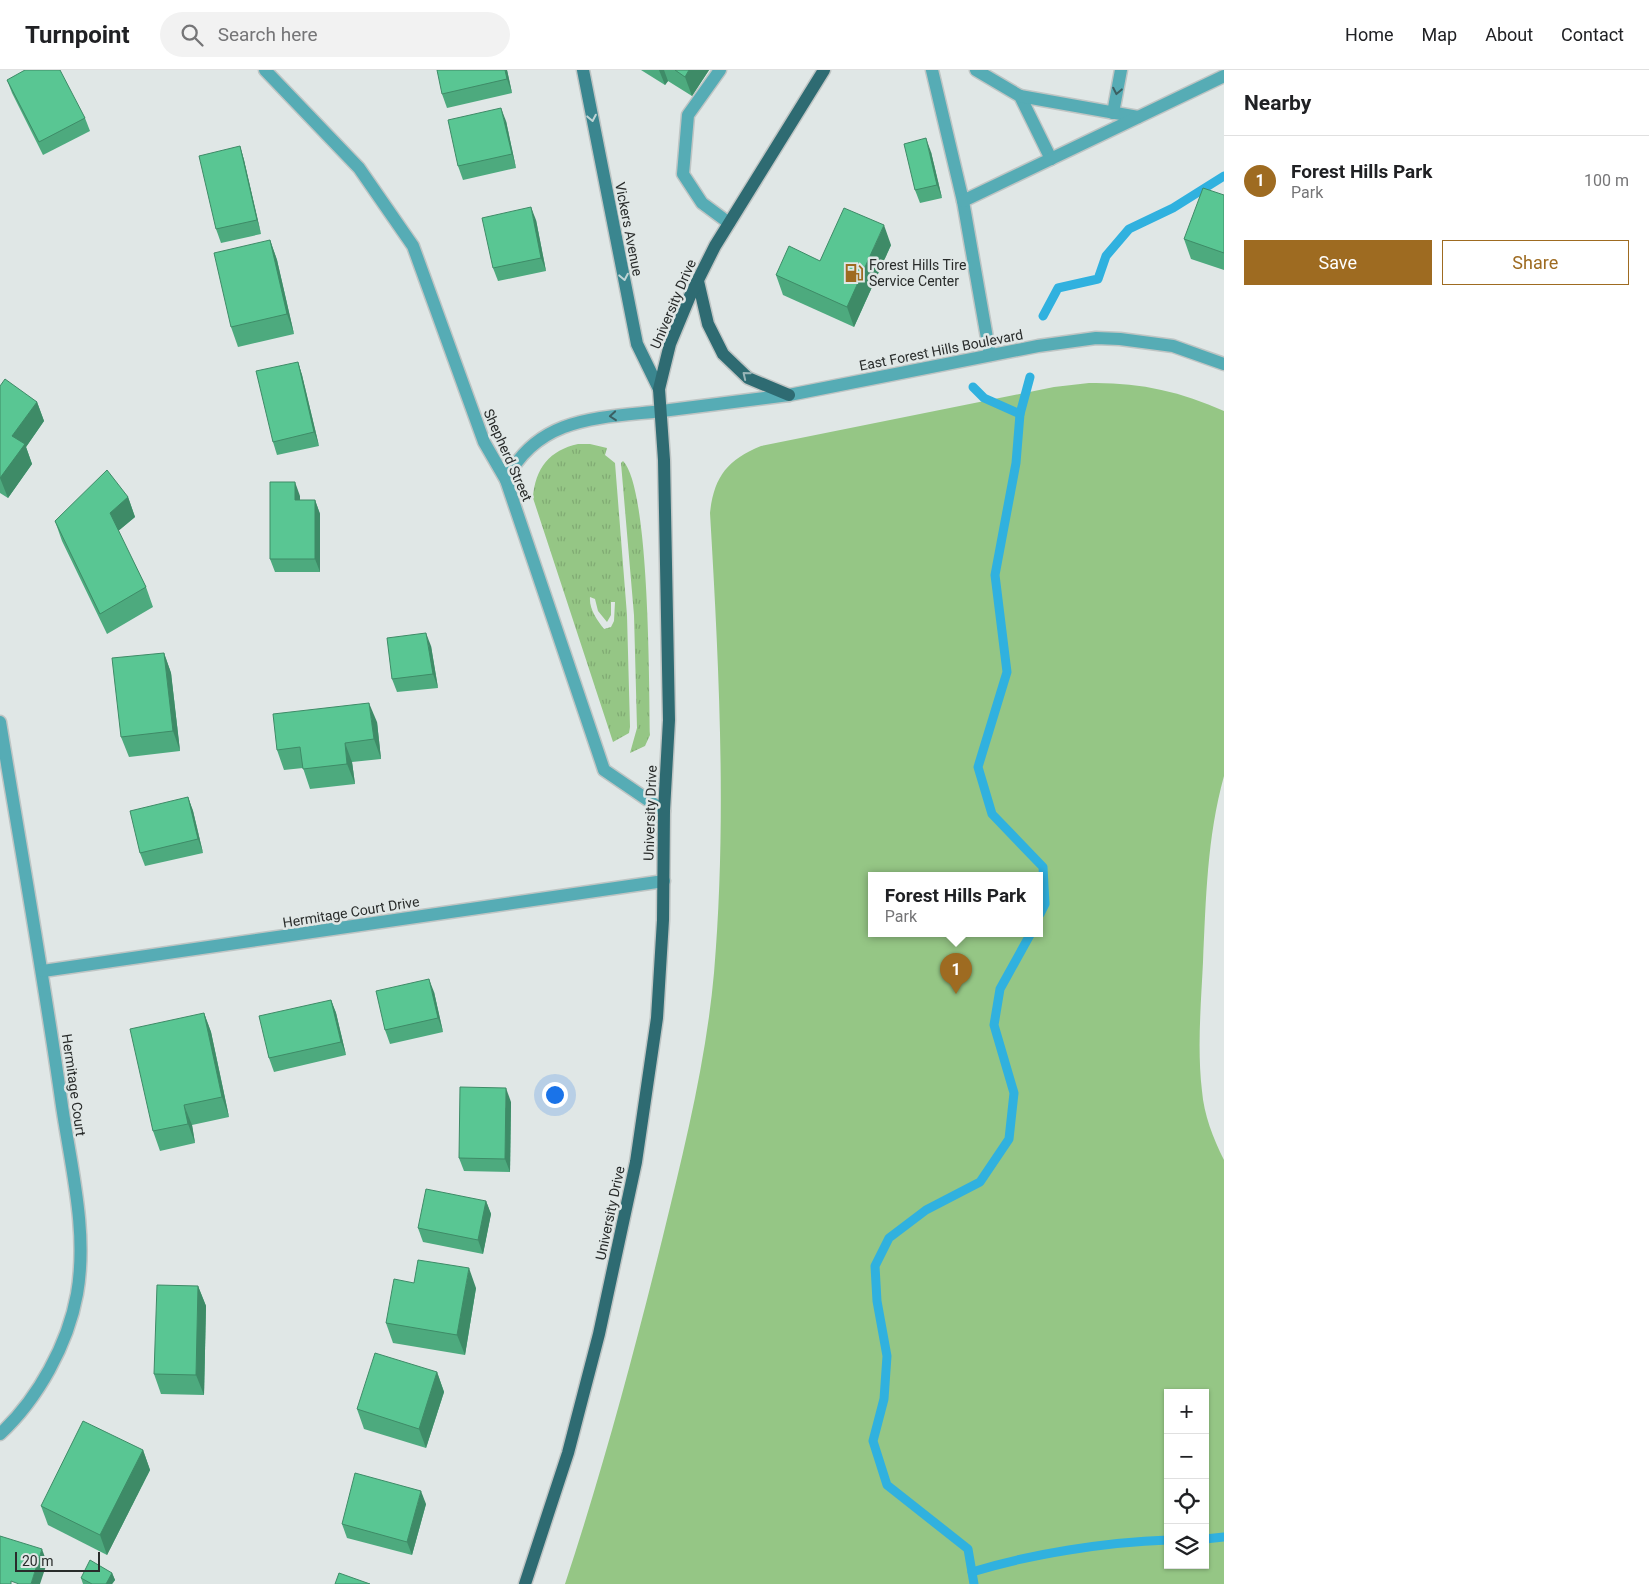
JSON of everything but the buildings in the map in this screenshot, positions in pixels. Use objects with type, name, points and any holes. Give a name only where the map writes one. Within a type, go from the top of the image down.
[{"type":"main road","name":"Vickers Avenue","points":[[583,70],[637,344],[659,389]]},
{"type":"main road","name":"University Drive","points":[[525,1584],[568,1453],[599,1334],[632,1178],[657,1018],[669,720],[664,460],[659,389],[670,344],[698,281],[729,223],[822,71]]},
{"type":"main road","points":[[698,281],[708,324],[723,354],[748,378],[790,395]]},
{"type":"street","name":"Shepherd Street","points":[[265,70],[359,168],[413,246],[484,442],[506,480],[604,770],[664,810]]},
{"type":"street","points":[[720,70],[688,115],[683,174],[702,203],[729,223]]},
{"type":"street","points":[[932,70],[963,201],[990,355]]},
{"type":"street","points":[[976,70],[1020,96],[1138,117]]},
{"type":"street","points":[[1113,113],[1121,70]]},
{"type":"street","points":[[963,201],[1224,76]]},
{"type":"street","points":[[1020,96],[1051,159]]},
{"type":"street","name":"East Forest Hills Boulevard","points":[[506,480],[515,461],[531,446],[568,424],[599,417],[790,395],[1065,341],[1120,339],[1173,346],[1224,364]]},
{"type":"street","name":"Hermitage Court","points":[[0,722],[43,970],[77,1210],[80,1251],[77,1294],[67,1334],[49,1370],[26,1404],[0,1434]]},
{"type":"street","name":"Hermitage Court Drive","points":[[43,970],[664,881]]},
{"type":"green space","points":[[1089,383],[1124,384],[1158,389],[1191,398],[1224,411],[1224,776],[1214,822],[1208,868],[1200,1010],[1200,1043],[1203,1100],[1207,1118],[1224,1160],[1224,1584],[565,1584],[605,1454],[652,1280],[679,1171],[706,1040],[714,973],[718,916],[721,801],[719,685],[710,513],[715,489],[724,471],[739,457],[761,446],[1054,387]]},
{"type":"green space","points":[[578,444],[590,444],[607,448],[605,455],[615,463],[627,615],[630,727],[629,733],[613,742],[533,498],[534,487],[541,469],[552,456]],"holes":[[[590,597],[595,599],[598,611],[607,622],[611,615],[611,602],[615,602],[614,621],[611,627],[604,629],[596,618],[592,610]]]},
{"type":"green space","points":[[623,461],[632,479],[643,547],[649,676],[650,735],[645,746],[630,753],[637,728],[634,615],[621,463]]},
{"type":"waterway","points":[[1043,316],[1058,288],[1098,279],[1106,256],[1129,229],[1173,208],[1224,176]]},
{"type":"waterway","points":[[1030,377],[1020,414],[1016,463],[995,575],[1007,672],[978,767],[992,814],[1043,867],[1045,904],[1043,908]]},
{"type":"waterway","points":[[973,387],[984,398],[1020,414]]},
{"type":"waterway","points":[[974,1584],[968,1549],[887,1485],[873,1441],[884,1399],[887,1356],[877,1301],[875,1266],[889,1238],[926,1210],[980,1182],[1009,1139],[1014,1093],[994,1025],[1000,989],[1029,937]]},
{"type":"waterway","points":[[1209,1539],[1224,1537]]},
{"type":"waterway","points":[[972,1572],[1043,1554],[1120,1543],[1164,1540]]},
{"type":"place","name":"Forest Hills Tire Service Center","points":[[854,273]]},
{"type":"place","name":"Forest Hills Park","points":[[956,994]]}]
